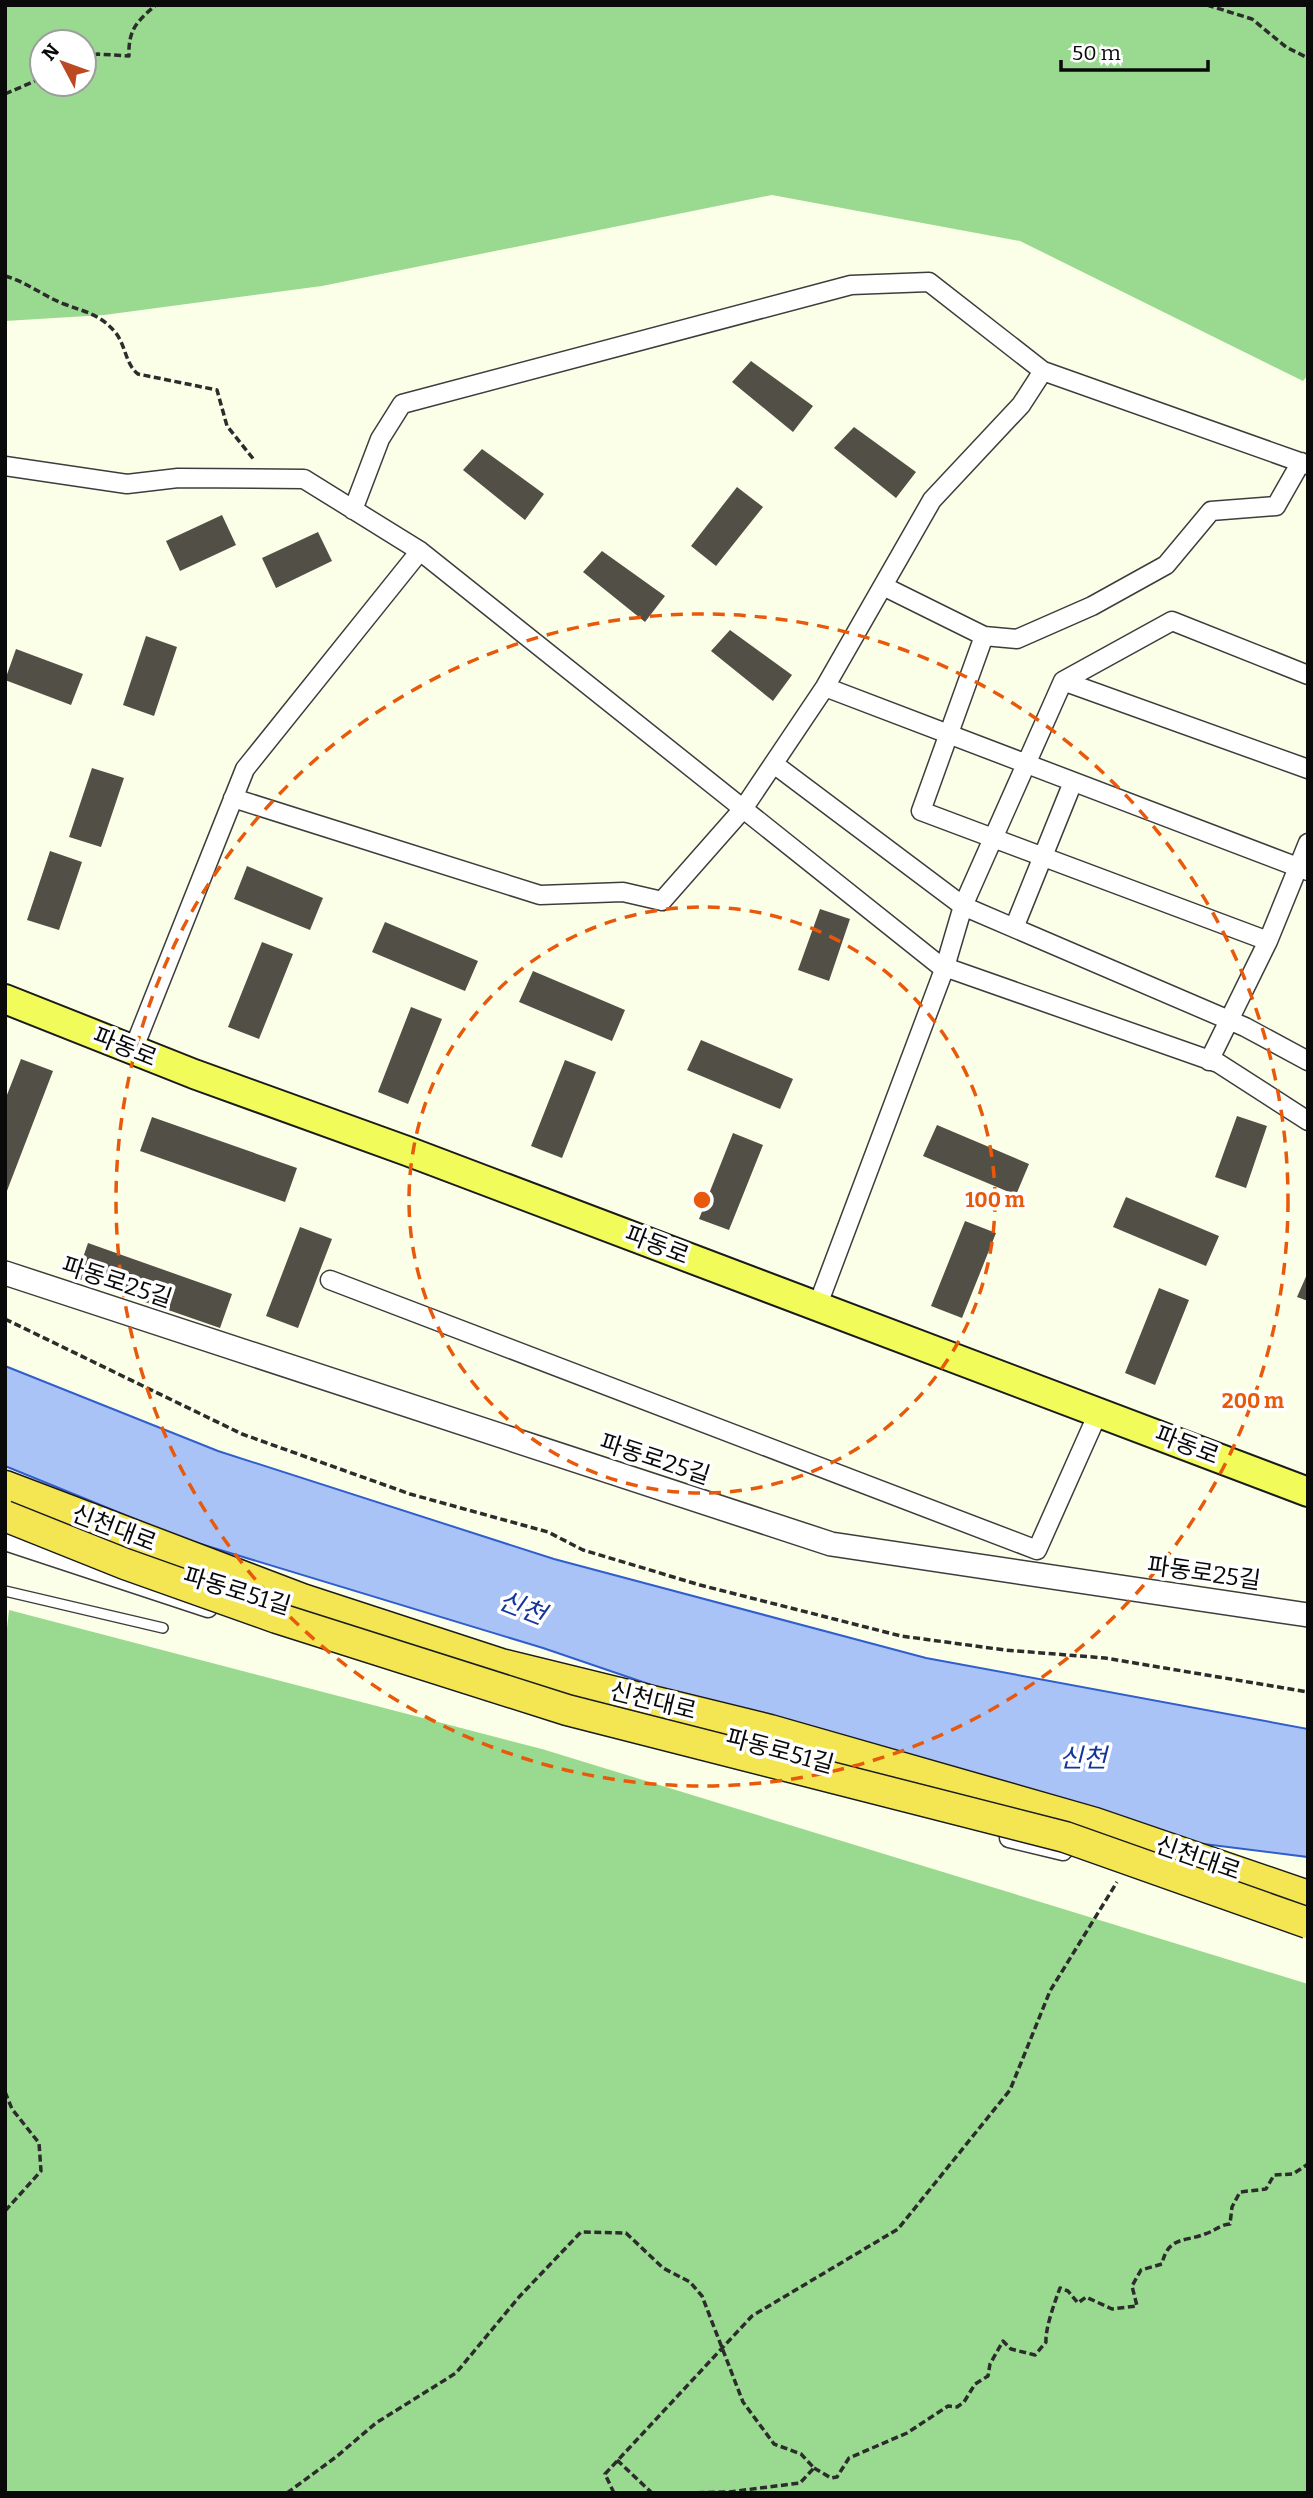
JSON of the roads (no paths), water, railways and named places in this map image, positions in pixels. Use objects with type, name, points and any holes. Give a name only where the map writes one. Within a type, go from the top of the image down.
[{"type":"highway","name":"신천대로","points":[[5,1486],[302,1599],[500,1664],[770,1730],[1082,1820],[1308,1897]]},
{"type":"highway","name":"신천대로","points":[[5,1517],[264,1613],[567,1710],[1065,1837],[1308,1923]]},
{"type":"main road","name":"파동로","points":[[5,999],[133,1050],[1099,1411],[1308,1492]]},
{"type":"street","points":[[353,510],[380,439],[402,404],[851,285],[929,282],[1043,371],[1304,464],[1276,506],[1211,511],[1166,565],[1103,600],[1017,639],[984,636],[883,586]]},
{"type":"street","points":[[233,798],[540,895],[623,892],[662,901],[743,809],[774,764],[825,688],[932,500],[1021,405],[1043,371]]},
{"type":"street","points":[[5,466],[127,484],[178,478],[304,480],[420,551],[945,967],[1209,1061],[1308,1121]]},
{"type":"street","points":[[133,1050],[245,769],[420,551]]},
{"type":"street","points":[[817,1307],[945,967],[963,906],[996,839],[1063,681],[1172,621],[1308,675]]},
{"type":"street","points":[[984,636],[921,811],[1268,941]]},
{"type":"street","points":[[1063,681],[1308,769]]},
{"type":"street","points":[[825,688],[1303,869]]},
{"type":"street","points":[[774,764],[963,906],[1231,1021],[1308,1061]]},
{"type":"street","points":[[1014,928],[1073,782]]},
{"type":"street","points":[[1209,1061],[1231,1021],[1303,869],[1308,843]]},
{"type":"street","name":"파동로25길","points":[[5,1273],[831,1544],[1308,1615]]},
{"type":"street","points":[[330,1280],[1038,1550]]},
{"type":"street","points":[[1027,1573],[1099,1411]]},
{"type":"street","name":"파동로51길","points":[[5,1541],[135,1586],[597,1727],[1037,1845],[1127,1866],[1195,1895],[1308,1897]]},
{"type":"lane","points":[[5,1591],[163,1628]]},
{"type":"water","name":"신천","points":[[5,1366],[218,1451],[554,1559],[926,1658],[1308,1729],[1308,1857],[1068,1827],[543,1648],[184,1539],[5,1466]]}]
